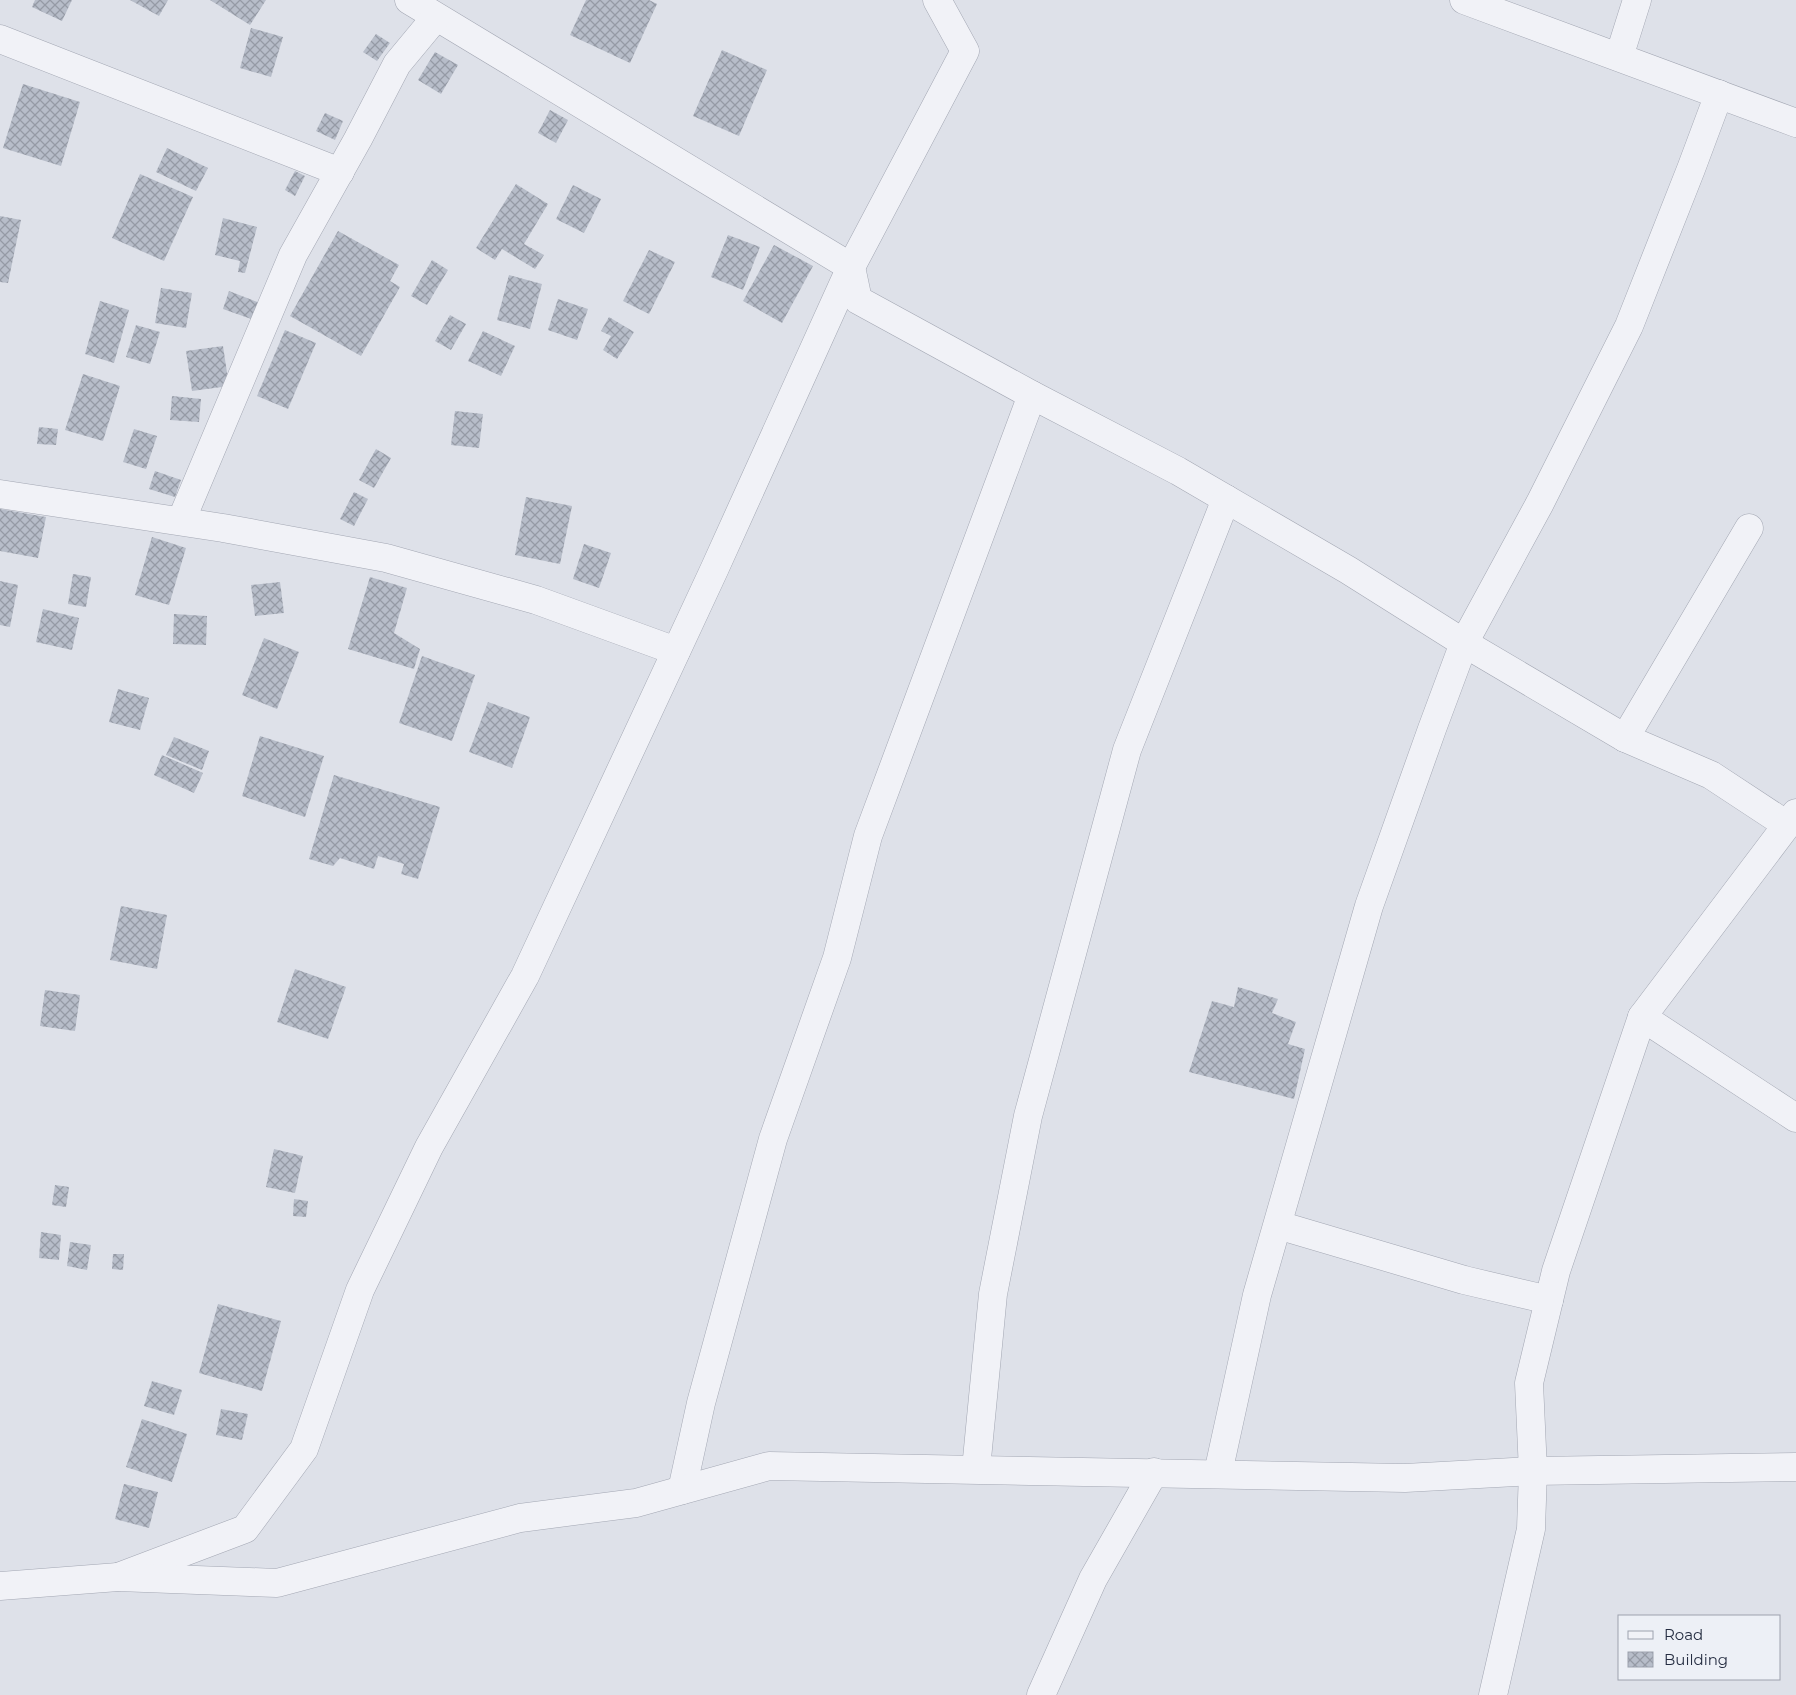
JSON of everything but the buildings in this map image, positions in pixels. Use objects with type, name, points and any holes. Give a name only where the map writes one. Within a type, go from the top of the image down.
[{"type":"street","points":[[409,0],[852,267],[858,300],[1032,395],[1178,471],[1348,570],[1464,643],[1625,738],[1711,775],[1792,819],[1642,1017],[1556,1271],[1529,1383],[1533,1470],[1531,1529],[1493,1695]]},
{"type":"street","points":[[118,1578],[245,1529],[304,1449],[360,1290],[429,1147],[525,976],[852,267],[964,51],[937,0]]},
{"type":"street","points":[[1464,0],[1796,123]]},
{"type":"street","points":[[1620,58],[1637,0]]},
{"type":"street","points":[[181,522],[293,255],[340,172],[397,64],[436,17]]},
{"type":"street","points":[[0,39],[340,172]]},
{"type":"street","points":[[1218,1474],[1257,1295],[1369,906],[1464,643],[1540,503],[1629,326],[1719,94]]},
{"type":"street","points":[[682,1490],[701,1403],[773,1139],[837,958],[868,836],[1032,395]]},
{"type":"street","points":[[0,494],[181,522],[386,558],[536,600],[676,651]]},
{"type":"street","points":[[976,1469],[993,1294],[1028,1116],[1127,750],[1226,499]]},
{"type":"street","points":[[1625,738],[1749,528]]},
{"type":"street","points":[[1642,1017],[1796,1118]]},
{"type":"street","points":[[1278,1224],[1464,1280],[1549,1300]]},
{"type":"street","points":[[0,1586],[118,1578],[277,1583],[520,1518],[636,1503],[769,1466],[1405,1478],[1533,1470],[1796,1467]]},
{"type":"street","points":[[1041,1695],[1092,1579],[1154,1472]]}]
